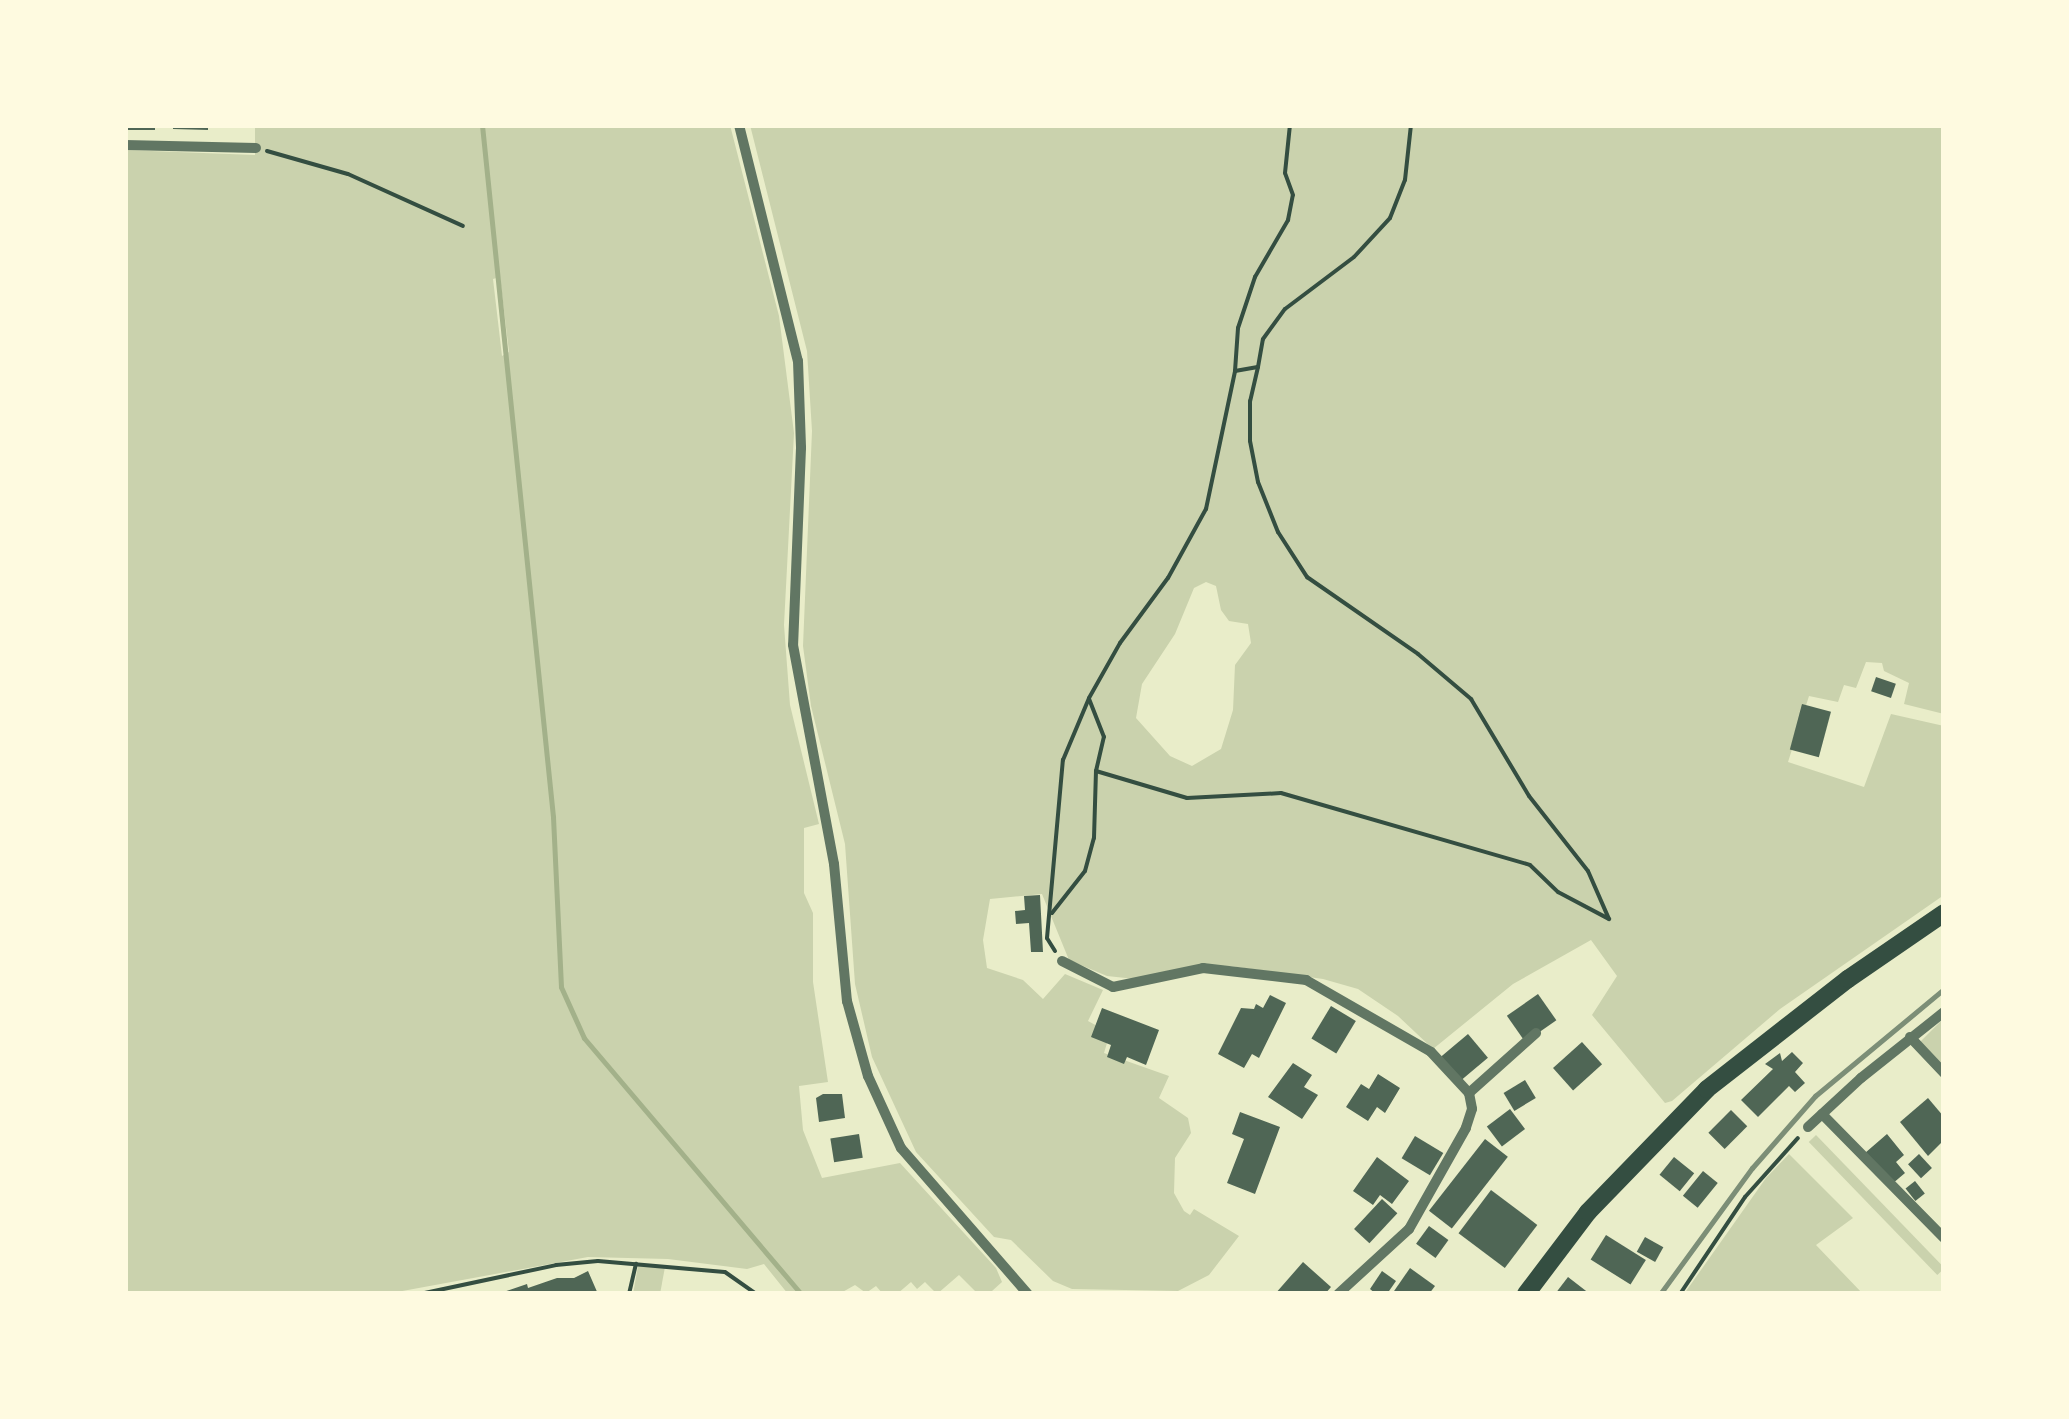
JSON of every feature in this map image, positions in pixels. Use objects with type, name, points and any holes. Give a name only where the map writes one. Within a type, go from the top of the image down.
[{"type":"main road","points":[[1526,1294],[1588,1212],[1707,1088],[1848,978],[1944,913]]},
{"type":"street","points":[[739,125],[798,361],[801,448],[793,644],[834,864],[847,1000],[868,1076],[901,1148],[1024,1293]]},
{"type":"street","points":[[125,145],[256,148]]},
{"type":"street","points":[[1062,961],[1113,988],[1202,968],[1306,980],[1432,1052],[1469,1094],[1472,1109],[1466,1128],[1410,1229],[1338,1294]]},
{"type":"street","points":[[1808,1127],[1944,1012]]},
{"type":"street","points":[[1469,1094],[1536,1033]]},
{"type":"street","points":[[1910,1037],[1944,1073]]},
{"type":"street","points":[[1822,1114],[1944,1238]]},
{"type":"path","points":[[1062,961],[1047,938],[1062,760],[1088,698],[1120,644],[1168,578],[1206,509],[1234,371],[1238,328],[1255,277],[1288,220],[1294,195],[1286,173],[1290,125]]},
{"type":"path","points":[[1096,771],[1187,798],[1281,794],[1530,866],[1558,892],[1609,919],[1588,871],[1529,796],[1471,699],[1418,654],[1333,600],[1307,577],[1278,532],[1258,482],[1250,441],[1250,401],[1263,339],[1285,309],[1354,258],[1390,218],[1405,180],[1411,125]]},
{"type":"path","points":[[256,148],[348,174],[463,226]]},
{"type":"path","points":[[1234,371],[1258,368]]},
{"type":"path","points":[[1050,917],[1085,871],[1094,838],[1096,771],[1104,737],[1088,698]]},
{"type":"path","points":[[1680,1294],[1745,1197],[1808,1127]]},
{"type":"path","points":[[420,1294],[578,1262],[726,1272],[756,1294]]},
{"type":"path","points":[[630,1294],[636,1263]]},
{"type":"green space","points":[[255,125],[730,125],[779,316],[794,433],[784,625],[790,705],[819,824],[804,828],[804,893],[813,913],[813,982],[828,1082],[799,1086],[803,1130],[822,1178],[900,1163],[996,1268],[1002,1282],[992,1291],[978,1294],[959,1275],[937,1294],[925,1282],[917,1289],[911,1282],[897,1294],[883,1294],[876,1286],[866,1293],[855,1285],[839,1294],[788,1294],[764,1264],[747,1269],[668,1259],[588,1257],[386,1294],[125,1294],[125,150],[255,155]],"holes":[[[500,277],[509,352],[502,356],[493,279]]]},
{"type":"green space","points":[[750,125],[1944,125],[1944,714],[1904,704],[1909,683],[1884,671],[1882,663],[1866,662],[1856,688],[1844,685],[1838,702],[1809,696],[1788,762],[1864,787],[1891,714],[1944,726],[1944,895],[1780,1009],[1665,1103],[1592,1015],[1617,976],[1591,940],[1513,984],[1433,1049],[1398,1016],[1358,989],[1323,979],[1230,966],[1135,979],[1107,976],[1069,960],[1042,894],[990,899],[983,940],[987,968],[1023,980],[1043,999],[1065,974],[1103,990],[1088,1021],[1110,1033],[1104,1053],[1169,1076],[1159,1098],[1188,1118],[1191,1133],[1175,1158],[1174,1193],[1190,1215],[1194,1209],[1239,1236],[1209,1275],[1178,1291],[1072,1289],[1053,1281],[1011,1240],[994,1237],[916,1152],[872,1057],[855,984],[845,844],[811,706],[803,646],[812,431],[807,351]],"holes":[[[1206,582],[1216,586],[1221,610],[1229,621],[1248,624],[1251,643],[1235,665],[1233,710],[1221,749],[1192,766],[1170,756],[1136,718],[1142,684],[1175,634],[1194,588]]]},
{"type":"green space","points":[[1944,1018],[1944,1068],[1920,1042]]},
{"type":"green space","points":[[1816,1135],[1944,1268],[1937,1275],[1809,1142]]},
{"type":"green space","points":[[1789,1154],[1853,1218],[1816,1245],[1863,1294],[1684,1294],[1766,1178]]},
{"type":"green space","points":[[638,1266],[665,1267],[660,1294],[633,1294]]},
{"type":"building","points":[[125,125],[155,125],[155,130],[125,130]]},
{"type":"building","points":[[173,125],[208,125],[208,130],[173,129]]},
{"type":"building","points":[[1876,677],[1896,684],[1891,698],[1871,691]]},
{"type":"building","points":[[1802,704],[1831,712],[1819,757],[1790,749]]},
{"type":"building","points":[[1040,895],[1043,952],[1031,952],[1029,923],[1016,924],[1015,911],[1025,910],[1024,896]]},
{"type":"building","points":[[1538,994],[1556,1020],[1525,1042],[1507,1016]]},
{"type":"building","points":[[1270,995],[1286,1003],[1259,1058],[1252,1054],[1244,1068],[1218,1054],[1241,1008],[1254,1009],[1256,1004],[1263,1008]]},
{"type":"building","points":[[1331,1006],[1356,1021],[1336,1054],[1311,1039]]},
{"type":"building","points":[[1102,1008],[1159,1030],[1146,1065],[1127,1057],[1124,1064],[1107,1057],[1111,1045],[1091,1037]]},
{"type":"building","points":[[1468,1034],[1488,1058],[1461,1080],[1441,1056]]},
{"type":"building","points":[[1582,1042],[1602,1064],[1573,1090],[1553,1068]]},
{"type":"building","points":[[1792,1052],[1803,1063],[1795,1072],[1805,1083],[1795,1092],[1789,1086],[1758,1117],[1741,1100],[1773,1069],[1765,1064],[1780,1053],[1782,1061]]},
{"type":"building","points":[[1293,1063],[1312,1075],[1304,1087],[1318,1095],[1302,1119],[1268,1097]]},
{"type":"building","points":[[1378,1074],[1400,1088],[1385,1113],[1377,1107],[1368,1121],[1346,1107],[1361,1084],[1369,1089]]},
{"type":"building","points":[[1525,1080],[1536,1098],[1514,1111],[1504,1093]]},
{"type":"building","points":[[842,1094],[845,1118],[819,1122],[816,1098]]},
{"type":"building","points":[[1928,1098],[1944,1117],[1944,1140],[1928,1156],[1900,1122]]},
{"type":"building","points":[[1510,1109],[1525,1129],[1502,1146],[1487,1126]]},
{"type":"building","points":[[1731,1110],[1747,1126],[1725,1149],[1708,1133]]},
{"type":"building","points":[[1240,1112],[1280,1127],[1255,1194],[1227,1183],[1244,1139],[1232,1134]]},
{"type":"building","points":[[859,1134],[863,1158],[834,1162],[830,1139]]},
{"type":"building","points":[[1887,1134],[1904,1155],[1896,1162],[1905,1173],[1892,1184],[1865,1153]]},
{"type":"building","points":[[1415,1136],[1443,1153],[1430,1175],[1402,1158]]},
{"type":"building","points":[[1485,1139],[1508,1157],[1452,1229],[1429,1211]]},
{"type":"building","points":[[1919,1154],[1932,1168],[1921,1178],[1908,1164]]},
{"type":"building","points":[[1377,1157],[1409,1181],[1392,1204],[1380,1195],[1373,1205],[1353,1191]]},
{"type":"building","points":[[1674,1157],[1694,1173],[1680,1191],[1660,1175]]},
{"type":"building","points":[[1703,1171],[1718,1183],[1698,1208],[1683,1196]]},
{"type":"building","points":[[1915,1181],[1925,1194],[1915,1201],[1906,1188]]},
{"type":"building","points":[[1491,1190],[1537,1225],[1505,1268],[1459,1233]]},
{"type":"building","points":[[1382,1199],[1397,1213],[1369,1243],[1354,1229]]},
{"type":"building","points":[[1429,1226],[1448,1240],[1435,1258],[1416,1244]]},
{"type":"building","points":[[1606,1235],[1646,1260],[1630,1284],[1591,1260]]},
{"type":"building","points":[[1645,1237],[1663,1247],[1655,1262],[1637,1252]]},
{"type":"building","points":[[1303,1262],[1331,1287],[1325,1294],[1275,1294]]},
{"type":"building","points":[[1410,1268],[1435,1286],[1429,1294],[1392,1294]]},
{"type":"building","points":[[588,1271],[598,1294],[498,1294],[527,1284],[528,1288],[557,1278],[574,1278]]},
{"type":"building","points":[[1382,1271],[1396,1281],[1387,1294],[1376,1294],[1370,1289]]},
{"type":"building","points":[[1568,1277],[1590,1294],[1555,1294]]},
{"type":"waterway","points":[[482,125],[553,817],[561,987],[584,1038],[801,1294]]},
{"type":"railway","points":[[1660,1294],[1752,1168],[1815,1096],[1944,989]]}]
